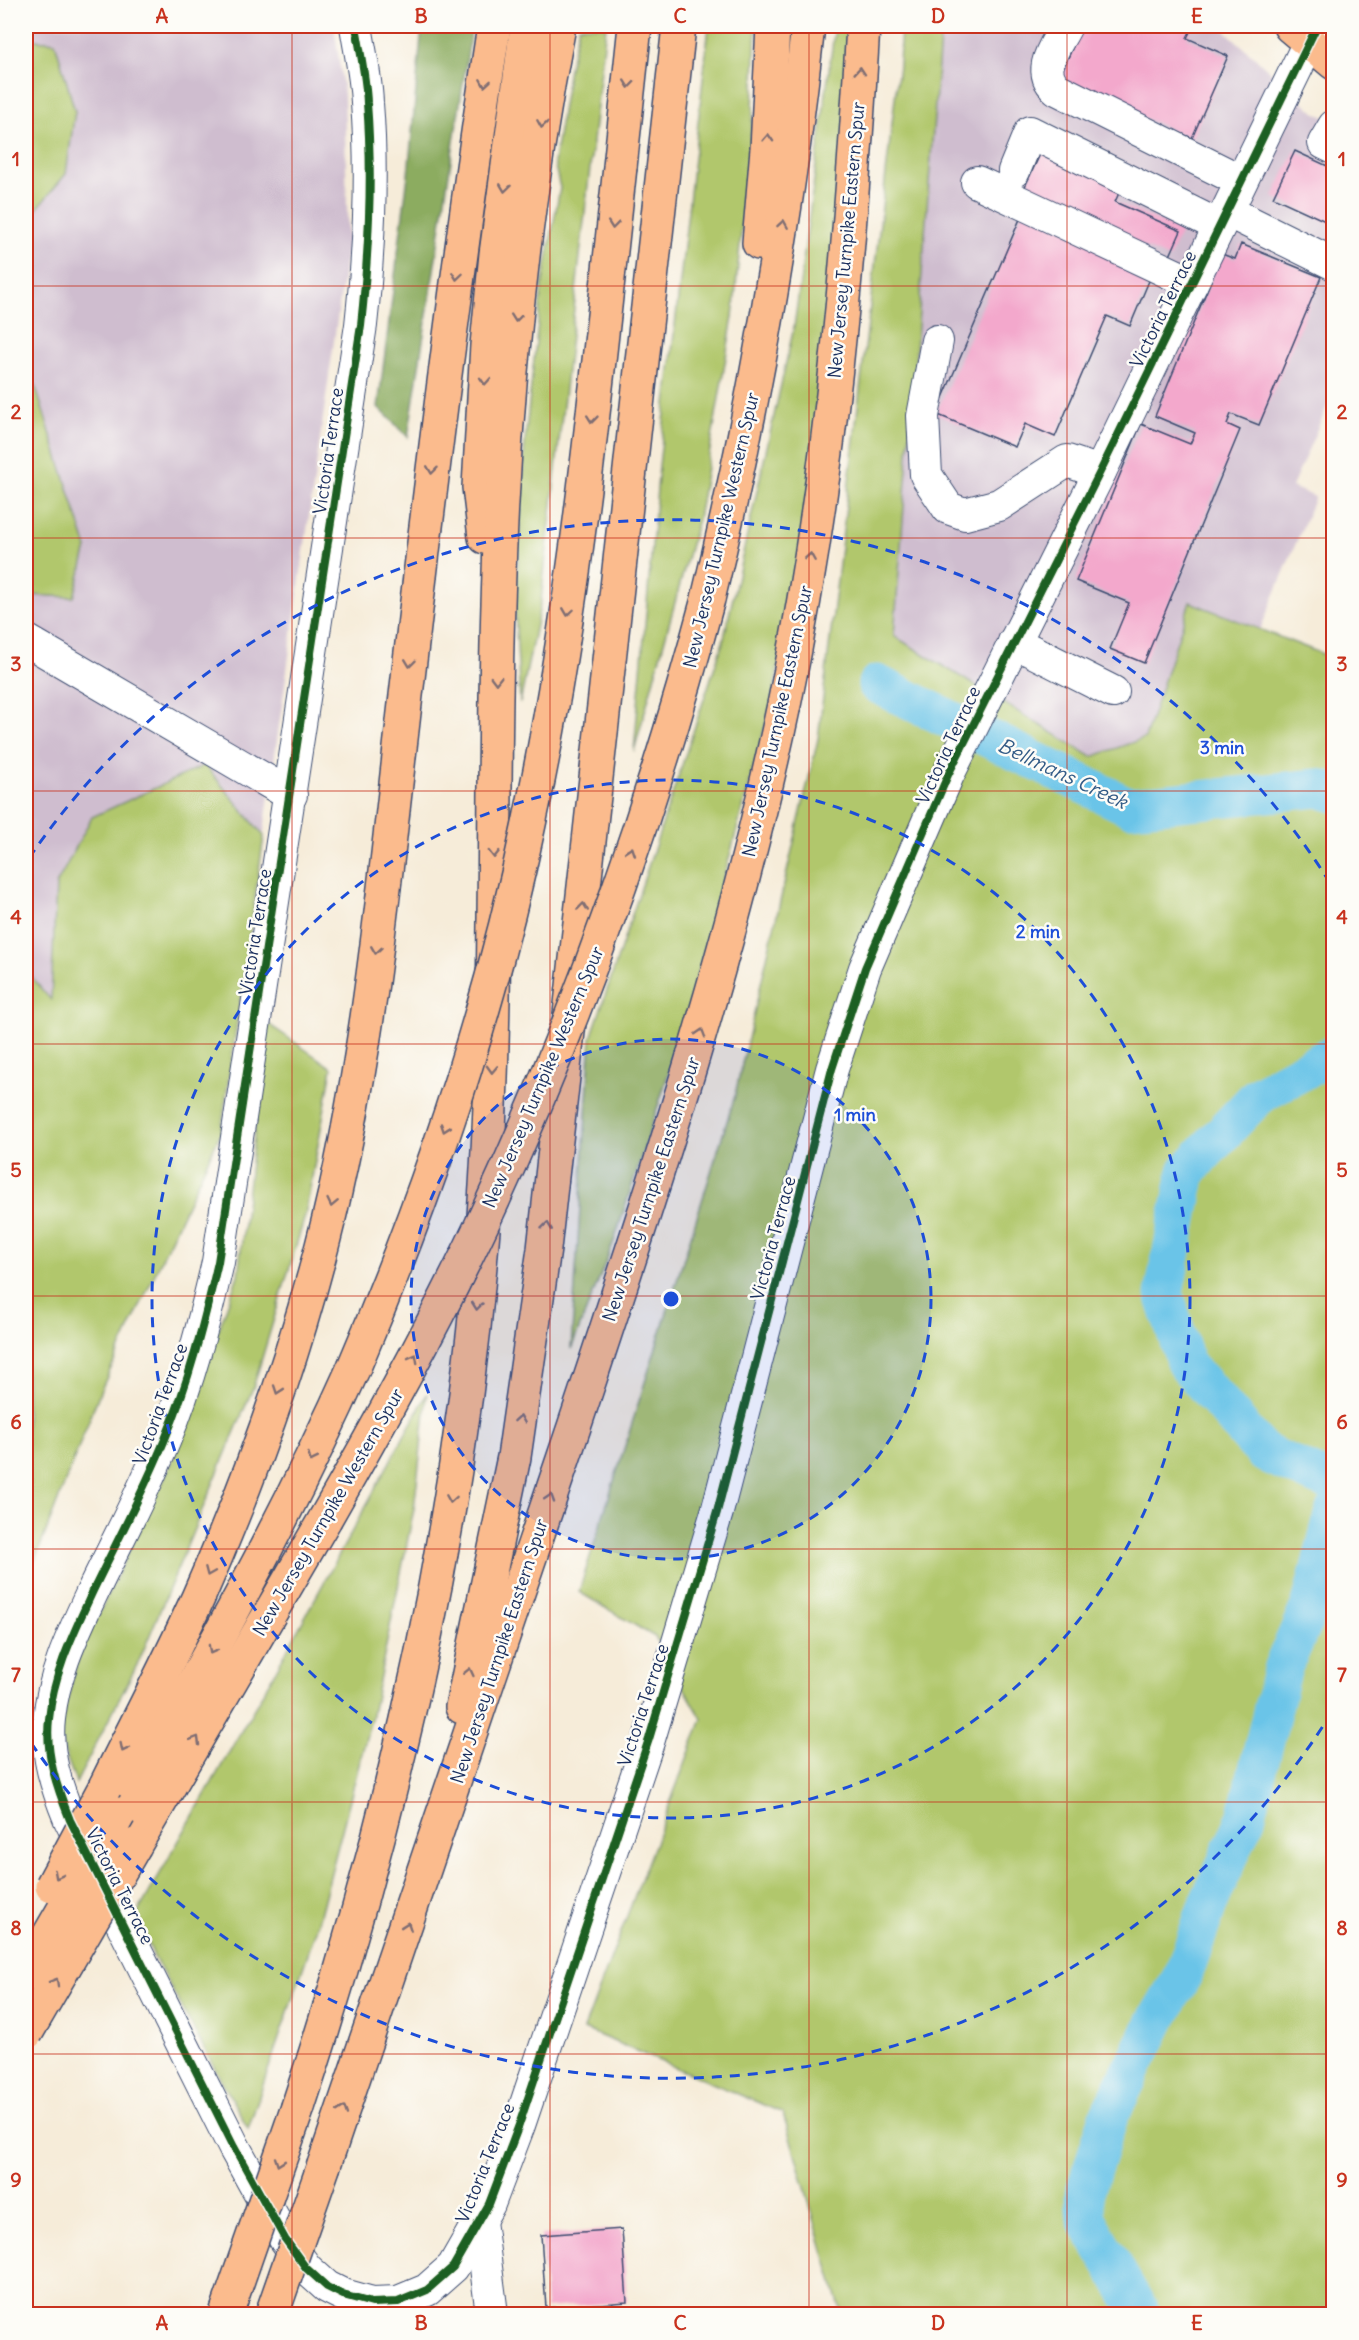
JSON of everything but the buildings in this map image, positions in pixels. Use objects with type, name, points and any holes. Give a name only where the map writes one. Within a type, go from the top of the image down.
[{"type":"main road","points":[[26,1936],[112,1800],[244,1486],[308,1298],[344,1146],[367,1015],[384,891],[443,379],[494,26]]},
{"type":"main road","points":[[497,634],[479,478],[491,298],[527,26]]},
{"type":"main road","points":[[226,2314],[298,2107],[347,1954],[409,1722],[438,1580],[463,1417],[478,1293],[489,1142],[493,1049],[497,634],[504,464],[516,319],[534,176],[560,26]]},
{"type":"main road","name":"New Jersey Turnpike Western Spur","points":[[26,1975],[112,1800],[257,1567],[308,1468],[354,1367],[416,1214],[463,1074],[492,978],[529,826],[554,699],[572,581],[635,26]]},
{"type":"main road","points":[[439,1833],[468,1677],[512,1467],[539,1288],[679,26]]},
{"type":"main road","points":[[751,406],[747,324],[764,191],[773,26]]},
{"type":"main road","name":"New Jersey Turnpike Western Spur","points":[[26,2033],[324,1519],[442,1305],[489,1210],[543,1086],[624,875],[708,599],[751,406],[785,211],[808,26]]},
{"type":"main road","name":"New Jersey Turnpike Eastern Spur","points":[[272,2314],[439,1833],[667,1144],[714,992],[762,803],[795,648],[833,401],[848,251],[863,26]]},
{"type":"main road","points":[[1305,31],[1334,63]]},
{"type":"street","name":"Victoria Terrace","points":[[356,26],[367,100],[370,155],[367,266],[361,325],[231,1191],[204,1325],[186,1384],[165,1440],[73,1634],[58,1674],[49,1719],[49,1752],[58,1789],[80,1841],[234,2147],[285,2239],[306,2268],[327,2287],[343,2295],[372,2303],[398,2302],[427,2290],[453,2267],[480,2221],[523,2113],[688,1615],[848,1013],[864,968],[948,775],[1100,472],[1223,219],[1305,31]]},
{"type":"street","points":[[1066,26],[1046,66],[1052,86],[1241,181]]},
{"type":"street","points":[[1334,126],[1324,143],[1334,147]]},
{"type":"street","points":[[1014,171],[1030,132],[1223,219],[1334,264]]},
{"type":"street","points":[[978,182],[1192,283]]},
{"type":"street","points":[[937,341],[923,416],[926,475],[948,508],[965,514],[999,505],[1067,461],[1100,472]]},
{"type":"street","points":[[26,640],[291,795]]},
{"type":"street","points":[[1014,642],[1113,692]]},
{"type":"street","points":[[480,2221],[490,2313]]},
{"type":"shaded area","points":[[26,26],[334,26],[344,94],[348,243],[221,1132],[26,1222]]},
{"type":"shaded area","points":[[941,26],[1220,26],[1317,114],[1333,120],[1333,393],[1292,487],[1315,497],[1260,630],[1190,603],[1145,738],[1092,758],[894,636]]},
{"type":"green space","points":[[422,26],[472,26],[408,437],[378,407],[408,175]]},
{"type":"green space","points":[[579,26],[606,26],[541,601],[520,703],[515,609],[525,440],[542,287],[560,188],[554,162],[569,68]]},
{"type":"green space","points":[[709,26],[756,26],[753,111],[733,317],[698,519],[634,751],[659,466]]},
{"type":"green space","points":[[835,26],[849,26],[841,326],[772,701],[680,1038],[614,1241],[571,1349],[591,1038],[723,642],[794,327]]},
{"type":"green space","points":[[901,26],[941,26],[894,636],[1092,757],[1145,738],[1190,602],[1333,658],[1333,2314],[842,2314],[783,2113],[584,2029],[702,1719],[655,1637],[579,1592],[734,1099],[818,739],[899,65]]},
{"type":"green space","points":[[26,39],[55,42],[75,111],[66,174],[36,210],[26,201]]},
{"type":"green space","points":[[26,380],[34,382],[87,548],[74,597],[26,595]]},
{"type":"green space","points":[[205,765],[264,836],[221,1132],[100,1392],[26,1583],[26,971],[51,1000],[56,885],[92,817]]},
{"type":"green space","points":[[267,1023],[332,1068],[305,1216],[253,1388],[139,1661],[76,1783],[58,1734],[79,1655],[171,1464],[238,1275]]},
{"type":"green space","points":[[427,1394],[414,1509],[372,1715],[316,1930],[248,2129],[154,1957],[137,1914],[276,1670]]},
{"type":"waterway","name":"Bellmans Creek","points":[[877,684],[1130,807],[1318,788],[1334,793]]},
{"type":"waterway","name":"Bellmans Creek","points":[[1334,1054],[1259,1095],[1187,1171],[1164,1294],[1186,1364],[1263,1452],[1334,1484]]},
{"type":"waterway","points":[[1141,2314],[1086,2219],[1084,2195],[1109,2116],[1156,2021],[1184,1973],[1208,1904],[1246,1818],[1283,1667],[1311,1604],[1334,1513]]},
{"type":"cycle path","points":[[356,26],[365,84],[370,159],[368,242],[361,325],[218,1262],[195,1352],[174,1417],[148,1479],[71,1640],[59,1671],[51,1703],[48,1732],[53,1771],[70,1820],[234,2147],[285,2239],[306,2268],[327,2287],[343,2295],[372,2303],[398,2302],[427,2290],[453,2267],[489,2204],[519,2125],[649,1739],[717,1512],[832,1069],[865,968],[948,775],[1100,472],[1317,26]]}]
